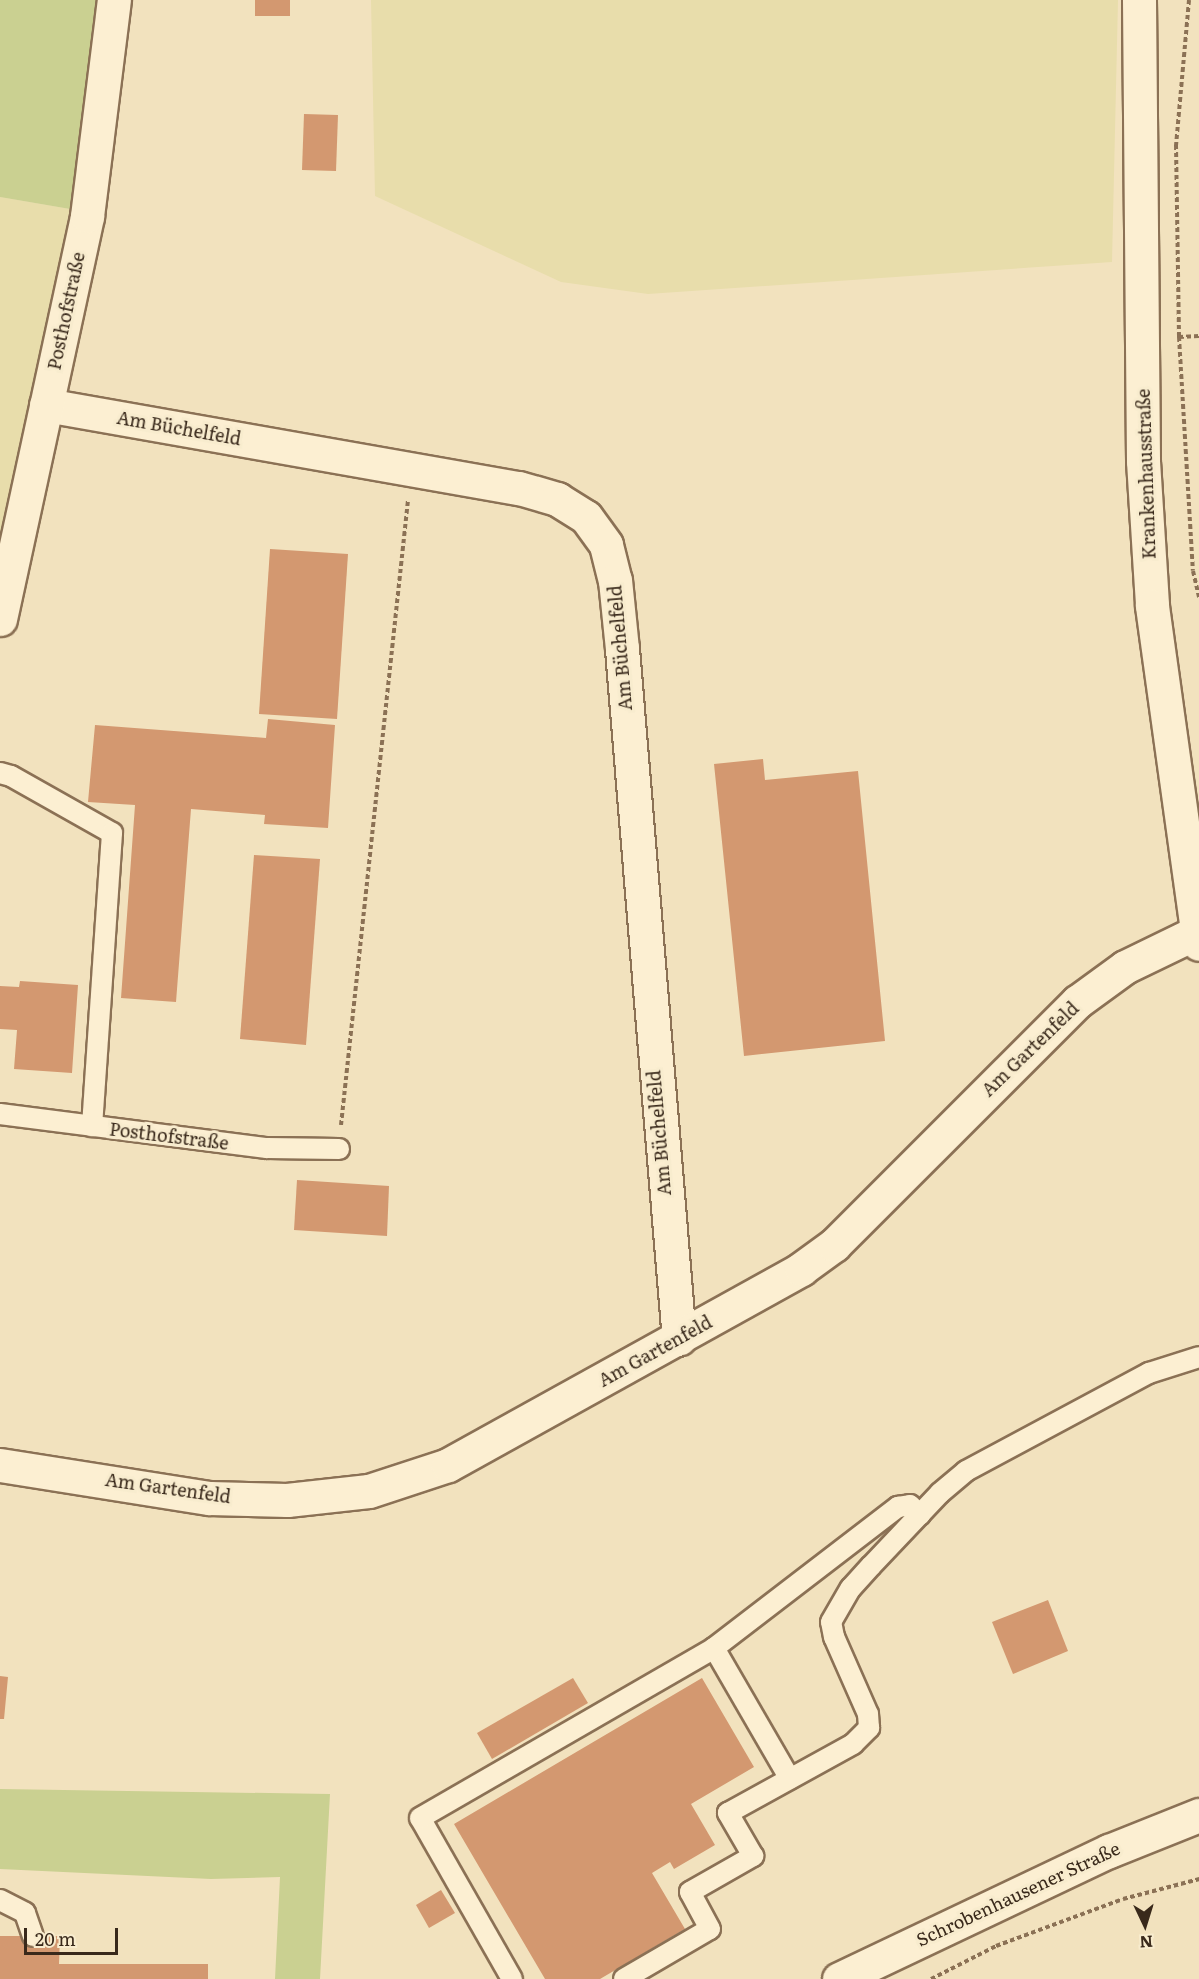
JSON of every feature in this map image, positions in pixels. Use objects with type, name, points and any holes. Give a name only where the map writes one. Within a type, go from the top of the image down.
[{"type":"street","name":"Posthofstraße","points":[[0,619],[87,216],[114,0]]},
{"type":"street","name":"Krankenhausstraße","points":[[1139,0],[1143,461],[1152,606],[1198,936]]},
{"type":"street","name":"Am Büchelfeld","points":[[46,405],[411,467],[557,498],[586,517],[606,545],[615,580],[622,649],[679,1339]]},
{"type":"street","name":"Am Gartenfeld","points":[[0,1465],[209,1498],[287,1500],[369,1491],[448,1465],[679,1339],[801,1269],[834,1245],[1077,1002],[1125,967],[1198,936]]},
{"type":"street","name":"Schrobenhausener Straße","points":[[839,1979],[1109,1851],[1199,1815]]},
{"type":"street","points":[[1109,1851],[1199,1838]]},
{"type":"lane","points":[[0,773],[11,776],[112,833],[92,1126]]},
{"type":"lane","name":"Posthofstraße","points":[[0,1114],[267,1148],[339,1149]]},
{"type":"lane","points":[[624,1979],[710,1929],[690,1892],[753,1856],[728,1813],[864,1737],[869,1728],[868,1714],[834,1637],[831,1622],[851,1588],[920,1515],[966,1471],[1149,1372],[1199,1357]]},
{"type":"lane","points":[[512,1979],[420,1818],[714,1648],[898,1507],[910,1504],[920,1515]]},
{"type":"lane","points":[[714,1648],[790,1779]]},
{"type":"lane","points":[[0,1900],[25,1913],[33,1936]]},
{"type":"path","points":[[1189,0],[1176,145],[1179,337],[1193,571],[1199,597]]},
{"type":"path","points":[[1179,337],[1199,336]]},
{"type":"path","points":[[339,1149],[411,467]]},
{"type":"path","points":[[931,1979],[996,1946],[1091,1910],[1199,1879]]},
{"type":"shaded area","points":[[371,0],[1118,0],[1112,262],[648,294],[561,282],[375,196]]},
{"type":"shaded area","points":[[0,197],[70,209],[0,549]]},
{"type":"green space","points":[[0,0],[96,0],[70,209],[0,197]]},
{"type":"green space","points":[[0,1789],[330,1794],[320,1979],[275,1979],[280,1877],[211,1879],[0,1869]]},
{"type":"building","points":[[255,0],[290,0],[290,16],[255,16]]},
{"type":"building","points":[[304,114],[338,115],[336,171],[302,170]]},
{"type":"building","points":[[270,549],[348,554],[337,719],[259,714]]},
{"type":"building","points":[[268,719],[335,725],[328,828],[264,824],[265,815],[191,809],[176,1002],[121,998],[135,805],[88,802],[95,725],[266,738]]},
{"type":"building","points":[[763,759],[765,780],[858,771],[885,1041],[744,1056],[714,764]]},
{"type":"building","points":[[254,855],[320,859],[306,1045],[240,1039]]},
{"type":"building","points":[[20,981],[78,985],[72,1073],[14,1069],[17,1030],[0,1029],[0,986],[19,987]]},
{"type":"building","points":[[297,1180],[389,1186],[387,1236],[294,1230]]},
{"type":"building","points":[[1048,1600],[1068,1651],[1013,1674],[992,1622]]},
{"type":"building","points":[[0,1676],[8,1677],[4,1719],[0,1719]]},
{"type":"building","points":[[573,1678],[588,1703],[492,1759],[477,1733]]},
{"type":"building","points":[[702,1678],[754,1767],[691,1804],[715,1845],[674,1869],[670,1862],[652,1873],[685,1929],[600,1979],[545,1979],[454,1824]]},
{"type":"building","points":[[441,1890],[455,1913],[429,1928],[416,1905]]},
{"type":"building","points":[[0,1936],[60,1936],[59,1964],[208,1964],[208,1979],[0,1979]]}]
